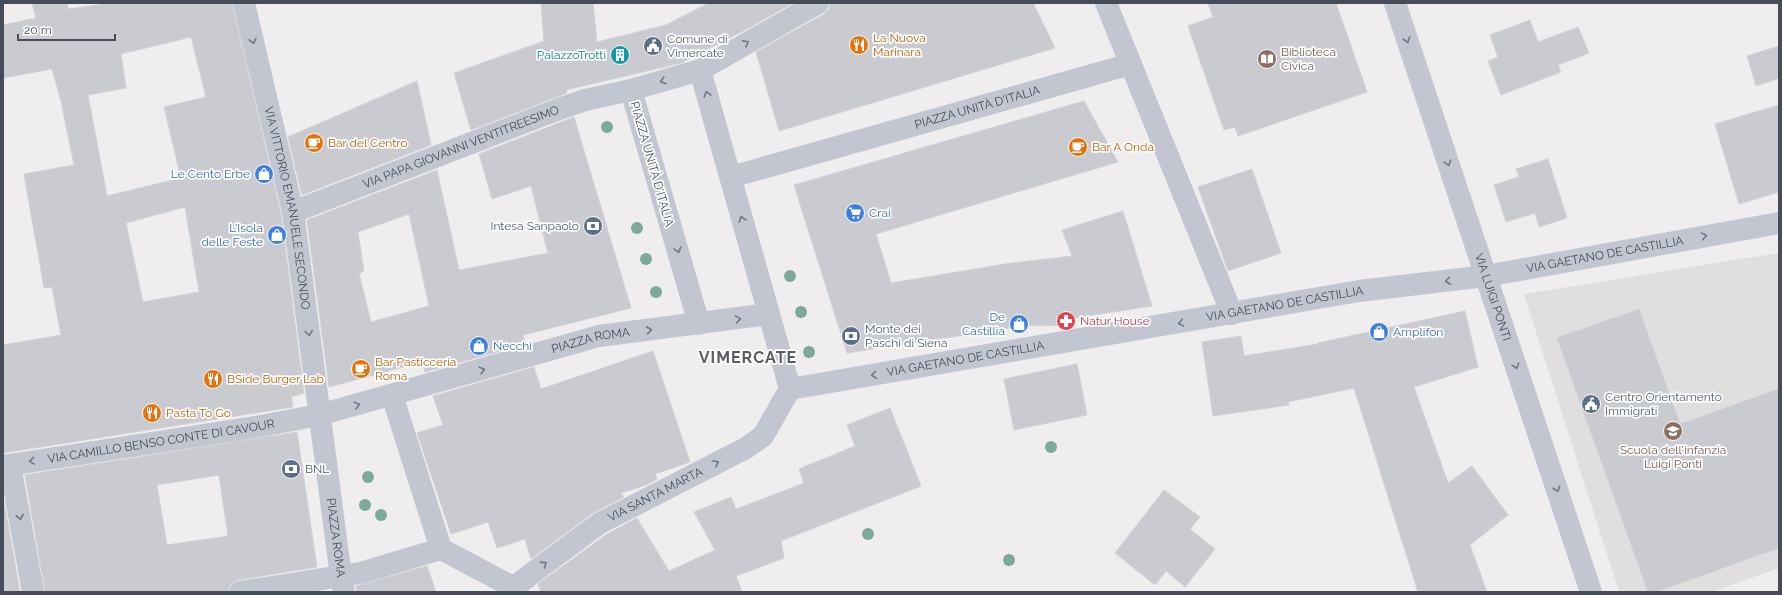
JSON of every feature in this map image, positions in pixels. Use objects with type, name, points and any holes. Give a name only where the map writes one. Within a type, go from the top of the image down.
[{"type":"street","name":"PIAZZA UNITÀ D'ITALIA","points":[[699,324],[631,90],[700,70],[818,3]]},
{"type":"street","points":[[1106,3],[1232,314]]},
{"type":"street","name":"VIA LUIGI PONTI","points":[[1394,3],[1591,592]]},
{"type":"street","name":"VIA VITTORIO EMANUELE SECONDO","points":[[249,5],[293,212],[319,415]]},
{"type":"street","name":"PIAZZA UNITÀ D'ITALIA","points":[[731,178],[1131,64]]},
{"type":"street","points":[[700,70],[790,389]]},
{"type":"street","name":"VIA PAPA GIOVANNI VENTITREESIMO","points":[[293,212],[565,107],[585,100],[631,90]]},
{"type":"street","name":"VIA GAETANO DE CASTILLIA","points":[[790,389],[1359,291],[1486,276],[1779,223]]},
{"type":"street","points":[[699,324],[769,314]]},
{"type":"street","name":"PIAZZA ROMA","points":[[440,544],[360,573],[342,584],[319,415],[395,402],[599,336],[699,324]]},
{"type":"street","name":"VIA SANTA MARTA","points":[[512,590],[600,523],[746,448],[763,436],[790,389]]},
{"type":"street","points":[[395,402],[440,544],[512,590]]},
{"type":"street","name":"VIA CAMILLO BENSO CONTE DI CAVOUR","points":[[6,465],[254,427],[319,415]]},
{"type":"street","points":[[6,465],[33,592]]},
{"type":"street","points":[[240,592],[342,584]]},
{"type":"shaded area","name":"Scuola dell'infanzia Luigi Ponti","points":[[1779,253],[1779,568],[1712,592],[1619,592],[1524,294]]},
{"type":"building","points":[[32,3],[67,3],[68,9],[113,3],[232,3],[281,214],[304,393],[291,397],[293,407],[3,453],[3,345],[61,335],[52,287],[44,288],[24,174],[74,165],[61,101],[52,69],[3,78],[3,25],[36,18]],"holes":[[[191,37],[206,97],[164,107],[181,178],[107,196],[88,95],[126,88],[121,54]],[[185,207],[199,292],[143,302],[126,223]]]},
{"type":"building","name":"PalazzoTrotti","points":[[541,3],[593,3],[597,42],[666,25],[709,3],[793,3],[749,28],[681,63],[566,90],[567,93],[471,130],[454,73],[544,41]]},
{"type":"building","points":[[830,3],[1033,3],[1055,48],[779,131],[756,52],[824,14],[829,9]]},
{"type":"building","points":[[1208,3],[1336,3],[1367,92],[1238,136],[1235,127],[1224,130],[1188,26],[1213,17]]},
{"type":"building","points":[[1530,20],[1538,42],[1578,27],[1589,53],[1558,65],[1561,72],[1501,95],[1488,61],[1498,57],[1490,35]]},
{"type":"building","points":[[1779,46],[1779,78],[1756,86],[1747,56]]},
{"type":"building","points":[[417,81],[431,145],[302,195],[288,137]]},
{"type":"building","points":[[1084,101],[1118,162],[876,234],[891,283],[1011,263],[1072,256],[1062,230],[1123,211],[1152,306],[1068,319],[1070,325],[1023,326],[847,353],[794,185]]},
{"type":"building","points":[[1779,105],[1779,192],[1739,204],[1715,124]]},
{"type":"building","points":[[574,117],[631,308],[523,335],[526,344],[425,372],[422,362],[329,387],[307,220],[437,170],[459,270],[548,253],[531,186],[492,199],[479,154]],"holes":[[[409,214],[429,306],[371,322],[359,274],[364,271],[358,232]]]},
{"type":"building","points":[[1548,159],[1567,218],[1539,227],[1535,213],[1506,222],[1494,185],[1519,177],[1516,169]]},
{"type":"building","points":[[1252,169],[1281,253],[1228,271],[1198,187]]},
{"type":"building","points":[[1639,309],[1680,424],[1779,389],[1779,548],[1656,592],[1648,592],[1557,338]]},
{"type":"building","points":[[1465,311],[1478,367],[1414,387],[1448,483],[1472,466],[1508,515],[1470,545],[1487,592],[1418,592],[1354,388],[1288,402],[1289,405],[1213,416],[1202,342],[1241,336],[1244,356],[1318,344]]},
{"type":"building","points":[[653,351],[690,462],[655,474],[657,479],[646,485],[621,493],[624,497],[593,513],[531,559],[525,539],[497,548],[488,522],[451,534],[417,433],[443,425],[433,396],[534,367],[541,389]]},
{"type":"building","points":[[1077,364],[1087,415],[1014,430],[1004,379]]},
{"type":"building","points":[[890,408],[921,486],[781,541],[784,558],[736,576],[742,592],[541,592],[538,584],[607,534],[637,518],[669,571],[715,550],[694,512],[731,497],[736,509],[804,483],[799,469],[855,446],[847,425]]},
{"type":"building","points":[[297,432],[317,567],[238,580],[232,583],[228,592],[45,592],[25,475]],"holes":[[[219,475],[228,536],[167,545],[157,485]]]},
{"type":"building","points":[[1164,490],[1200,517],[1190,529],[1215,549],[1185,587],[1166,571],[1155,585],[1115,553]]},
{"type":"building","points":[[3,496],[20,592],[3,592]]},
{"type":"building","points":[[427,566],[436,592],[357,592],[356,586]]},
{"type":"place","name":"La Nuova Marinara","points":[[859,45]]},
{"type":"place","name":"Comune di Vimercate","points":[[653,46]]},
{"type":"place","name":"PalazzoTrotti","points":[[620,55]]},
{"type":"place","name":"Biblioteca Civica","points":[[1267,59]]},
{"type":"place","name":"Bar del Centro","points":[[314,143]]},
{"type":"place","name":"Bar A Onda","points":[[1078,147]]},
{"type":"place","name":"Le Cento Erbe","points":[[264,174]]},
{"type":"place","name":"Crai","points":[[855,213]]},
{"type":"place","name":"Intesa Sanpaolo","points":[[593,226]]},
{"type":"place","name":"L'Isola delle Feste","points":[[277,235]]},
{"type":"place","name":"Natur House","points":[[1066,321]]},
{"type":"place","name":"De Castillia","points":[[1019,324]]},
{"type":"place","name":"Amplifon","points":[[1379,332]]},
{"type":"place","name":"Monte dei Paschi di Siena","points":[[851,336]]},
{"type":"place","name":"Necchi","points":[[479,346]]},
{"type":"place","name":"Bar Pasticceria Roma","points":[[361,369]]},
{"type":"place","name":"BSide Burger Lab","points":[[213,379]]},
{"type":"place","name":"Centro Orientamento Immigrati","points":[[1591,404]]},
{"type":"place","name":"Pasta To Go","points":[[152,413]]},
{"type":"place","name":"Scuola dell'infanzia Luigi Ponti","points":[[1673,431]]},
{"type":"place","name":"BNL","points":[[291,469]]},
{"type":"district","name":"VIMERCATE","points":[[748,357]]}]
